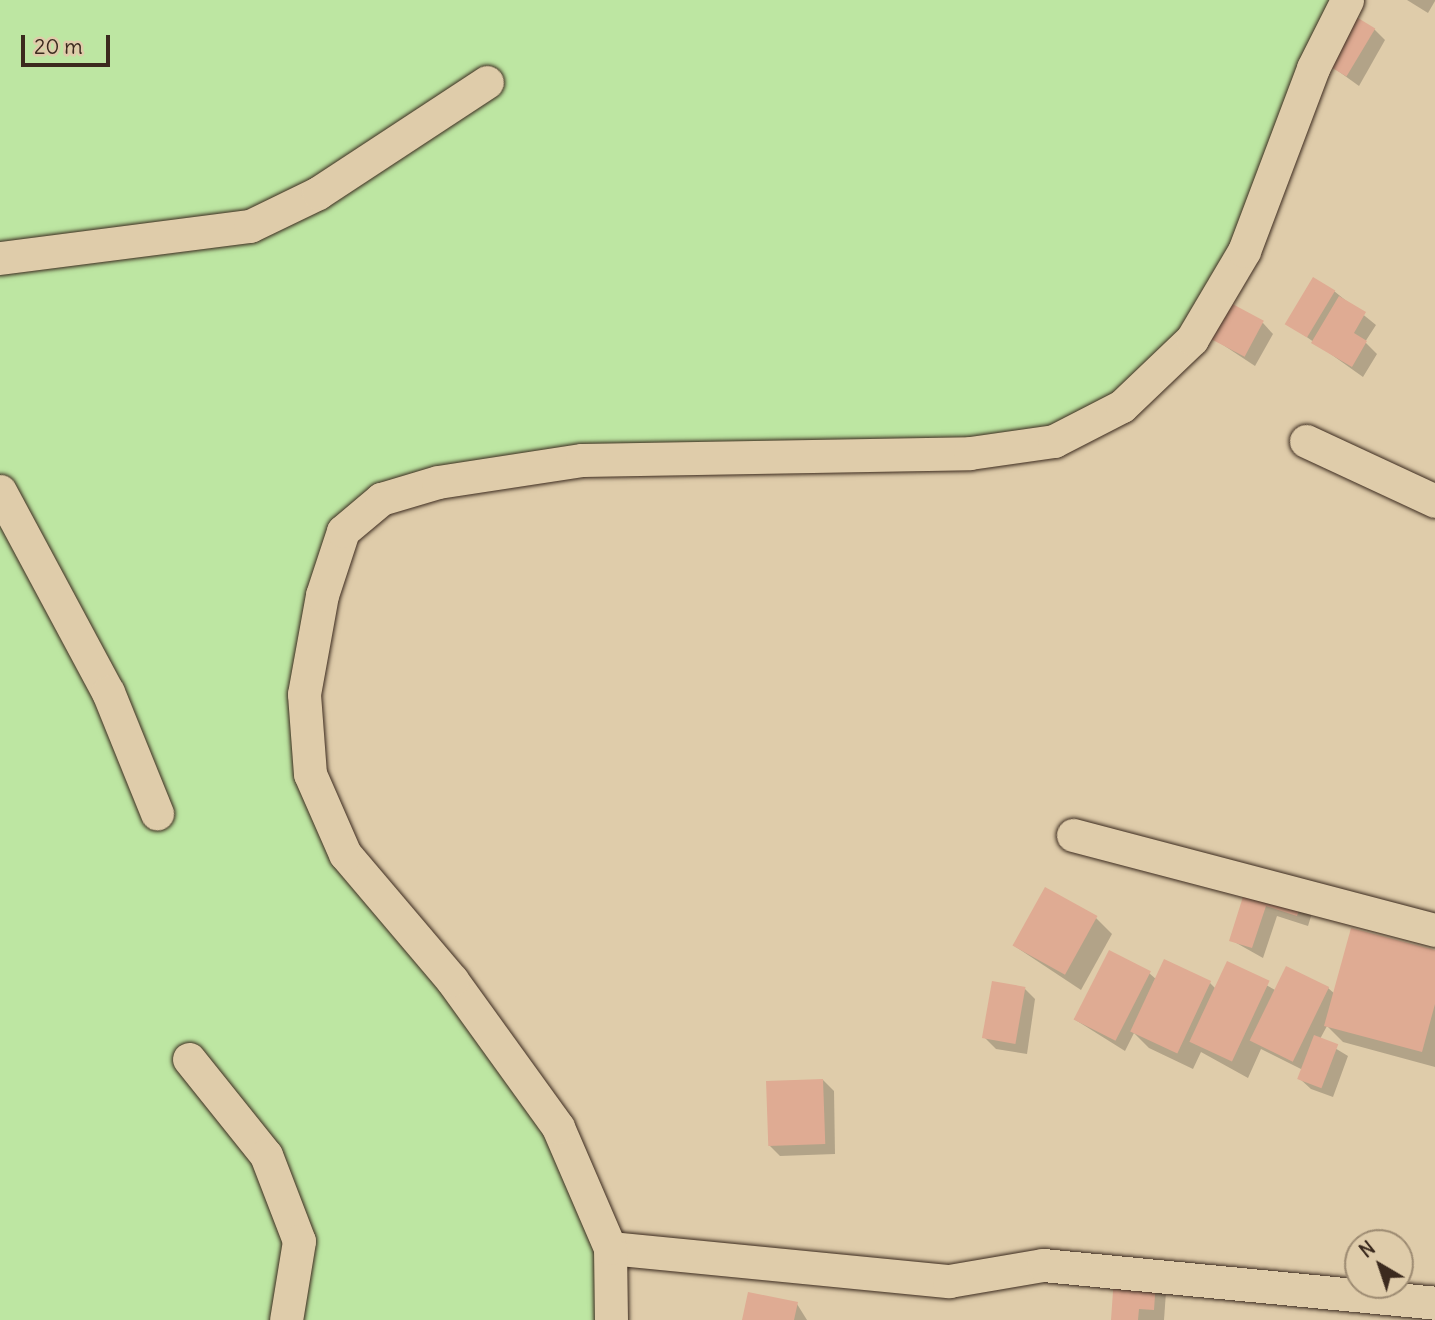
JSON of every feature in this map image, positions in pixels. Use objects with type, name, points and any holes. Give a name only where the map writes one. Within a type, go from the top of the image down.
[{"type":"street","points":[[611,1320],[610,1248],[558,1127],[452,980],[345,854],[310,774],[304,694],[322,594],[343,531],[381,499],[438,482],[582,460],[970,453],[1054,441],[1122,406],[1192,339],[1244,251],[1313,68],[1347,0]]},
{"type":"street","points":[[0,258],[250,226],[318,193],[487,82]]},
{"type":"street","points":[[1306,441],[1435,501]]},
{"type":"street","points":[[0,491],[108,692],[158,813]]},
{"type":"street","points":[[1073,835],[1435,930]]},
{"type":"street","points":[[189,1059],[266,1155],[299,1241],[286,1320]]},
{"type":"street","points":[[610,1248],[949,1281],[1043,1265],[1435,1303]]},
{"type":"green space","points":[[0,0],[1347,0],[1192,339],[1054,441],[582,460],[381,499],[322,595],[310,774],[452,980],[610,1248],[611,1320],[0,1320]]},
{"type":"building","points":[[1353,15],[1375,28],[1346,76],[1324,63]]},
{"type":"building","points":[[1313,277],[1335,290],[1307,338],[1285,324]]},
{"type":"building","points":[[1339,296],[1366,312],[1354,333],[1367,341],[1352,367],[1311,343]]},
{"type":"building","points":[[1225,300],[1264,321],[1245,357],[1206,336]]},
{"type":"building","points":[[1247,884],[1302,901],[1297,916],[1266,906],[1252,948],[1229,941]]},
{"type":"building","points":[[1045,887],[1097,916],[1065,975],[1013,946]]},
{"type":"building","points":[[1351,928],[1435,950],[1435,1004],[1422,1052],[1324,1026]]},
{"type":"building","points":[[1109,950],[1151,971],[1115,1041],[1074,1019]]},
{"type":"building","points":[[1164,959],[1211,981],[1177,1053],[1130,1032]]},
{"type":"building","points":[[1227,961],[1270,981],[1232,1062],[1189,1042]]},
{"type":"building","points":[[1286,966],[1329,987],[1293,1062],[1250,1041]]},
{"type":"building","points":[[992,981],[1025,987],[1015,1044],[982,1038]]},
{"type":"building","points":[[1314,1035],[1338,1044],[1321,1088],[1297,1079]]},
{"type":"building","points":[[823,1079],[825,1144],[768,1146],[766,1081]]},
{"type":"building","points":[[1114,1277],[1156,1280],[1154,1310],[1139,1309],[1138,1320],[1111,1320]]},
{"type":"building","points":[[748,1292],[798,1302],[794,1320],[742,1320]]}]
